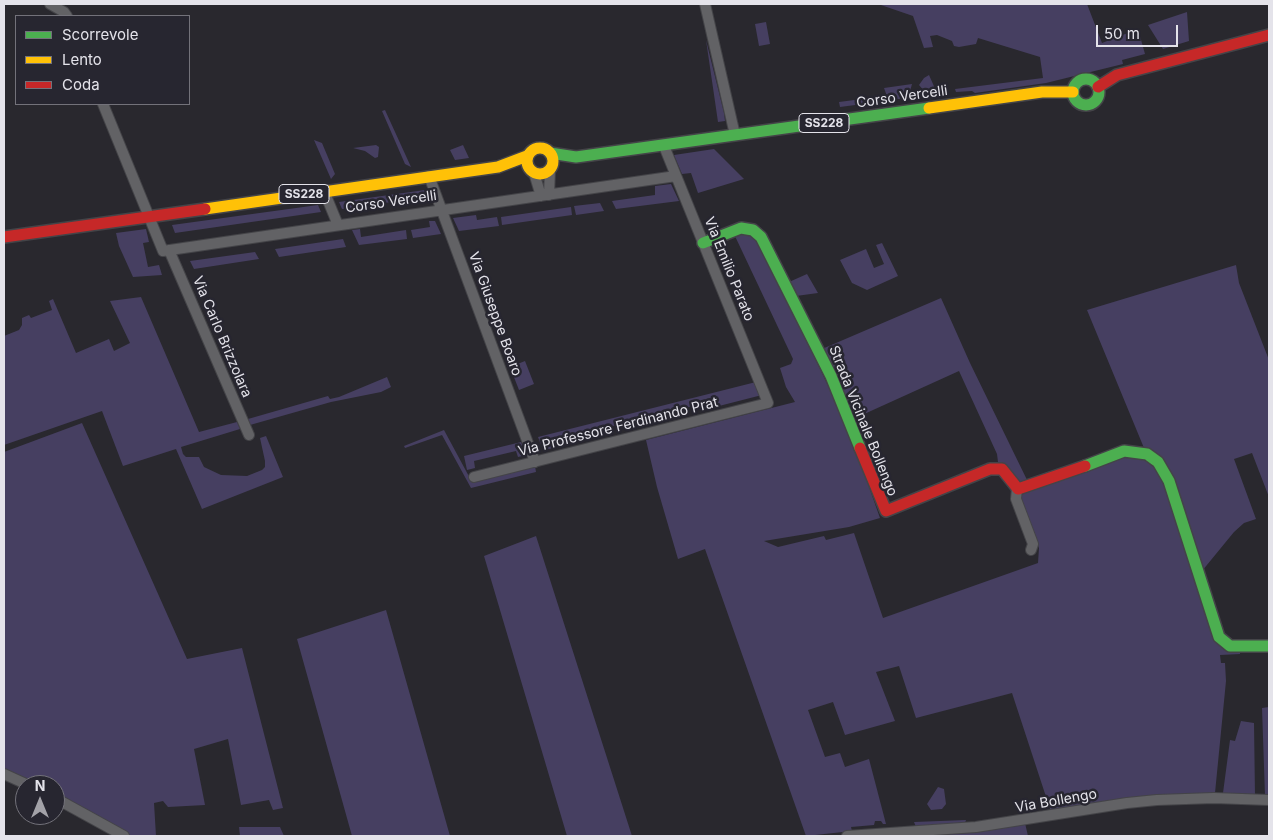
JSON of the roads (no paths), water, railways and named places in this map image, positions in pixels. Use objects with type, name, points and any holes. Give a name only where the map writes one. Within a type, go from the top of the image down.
[{"type":"main road","points":[[1098,87],[1117,75],[1269,35]]},
{"type":"main road","points":[[1082,79],[1090,79],[1098,87],[1098,97],[1090,104],[1081,104],[1076,101],[1073,92],[1075,84],[1082,79]]},
{"type":"main road","name":"Corso Vercelli","points":[[550,153],[568,154],[576,157],[1042,92],[1073,92]]},
{"type":"main road","points":[[536,148],[545,149],[550,153],[551,168],[542,174],[531,171],[526,162],[528,156],[536,148]]},
{"type":"main road","name":"Corso Vercelli","points":[[4,237],[498,167],[509,161],[528,156]]},
{"type":"main road","name":"Corso Vercelli","points":[[551,168],[569,163],[576,157]]},
{"type":"main road","name":"Corso Vercelli","points":[[498,167],[509,170],[531,171]]},
{"type":"main road","name":"Strada Vicinale Bollengo","points":[[703,243],[741,228],[753,230],[761,237],[831,376],[886,511],[990,469],[1002,469],[1017,488]]},
{"type":"main road","points":[[1017,488],[1026,488],[1124,451],[1147,454],[1158,462],[1168,481],[1219,637],[1230,646],[1269,646]]},
{"type":"street","points":[[50,4],[66,15]]},
{"type":"street","points":[[705,4],[735,136]]},
{"type":"street","points":[[103,105],[163,250],[169,250]]},
{"type":"street","name":"Via Emilio Parato","points":[[664,146],[768,402]]},
{"type":"street","points":[[545,195],[551,168]]},
{"type":"street","points":[[531,171],[545,195]]},
{"type":"street","name":"Via Giuseppe Boaro","points":[[429,176],[535,462]]},
{"type":"street","name":"Corso Vercelli","points":[[169,250],[676,176]]},
{"type":"street","points":[[324,191],[338,225]]},
{"type":"street","name":"Via Carlo Brizzolara","points":[[169,250],[249,436]]},
{"type":"street","name":"Via Professore Ferdinando Prat","points":[[474,477],[768,402]]},
{"type":"street","points":[[1017,488],[1016,499],[1033,544],[1031,550]]},
{"type":"street","name":"Via Bollengo","points":[[848,836],[976,827],[1127,803],[1188,798],[1269,800]]},
{"type":"street","points":[[65,804],[124,836]]}]
